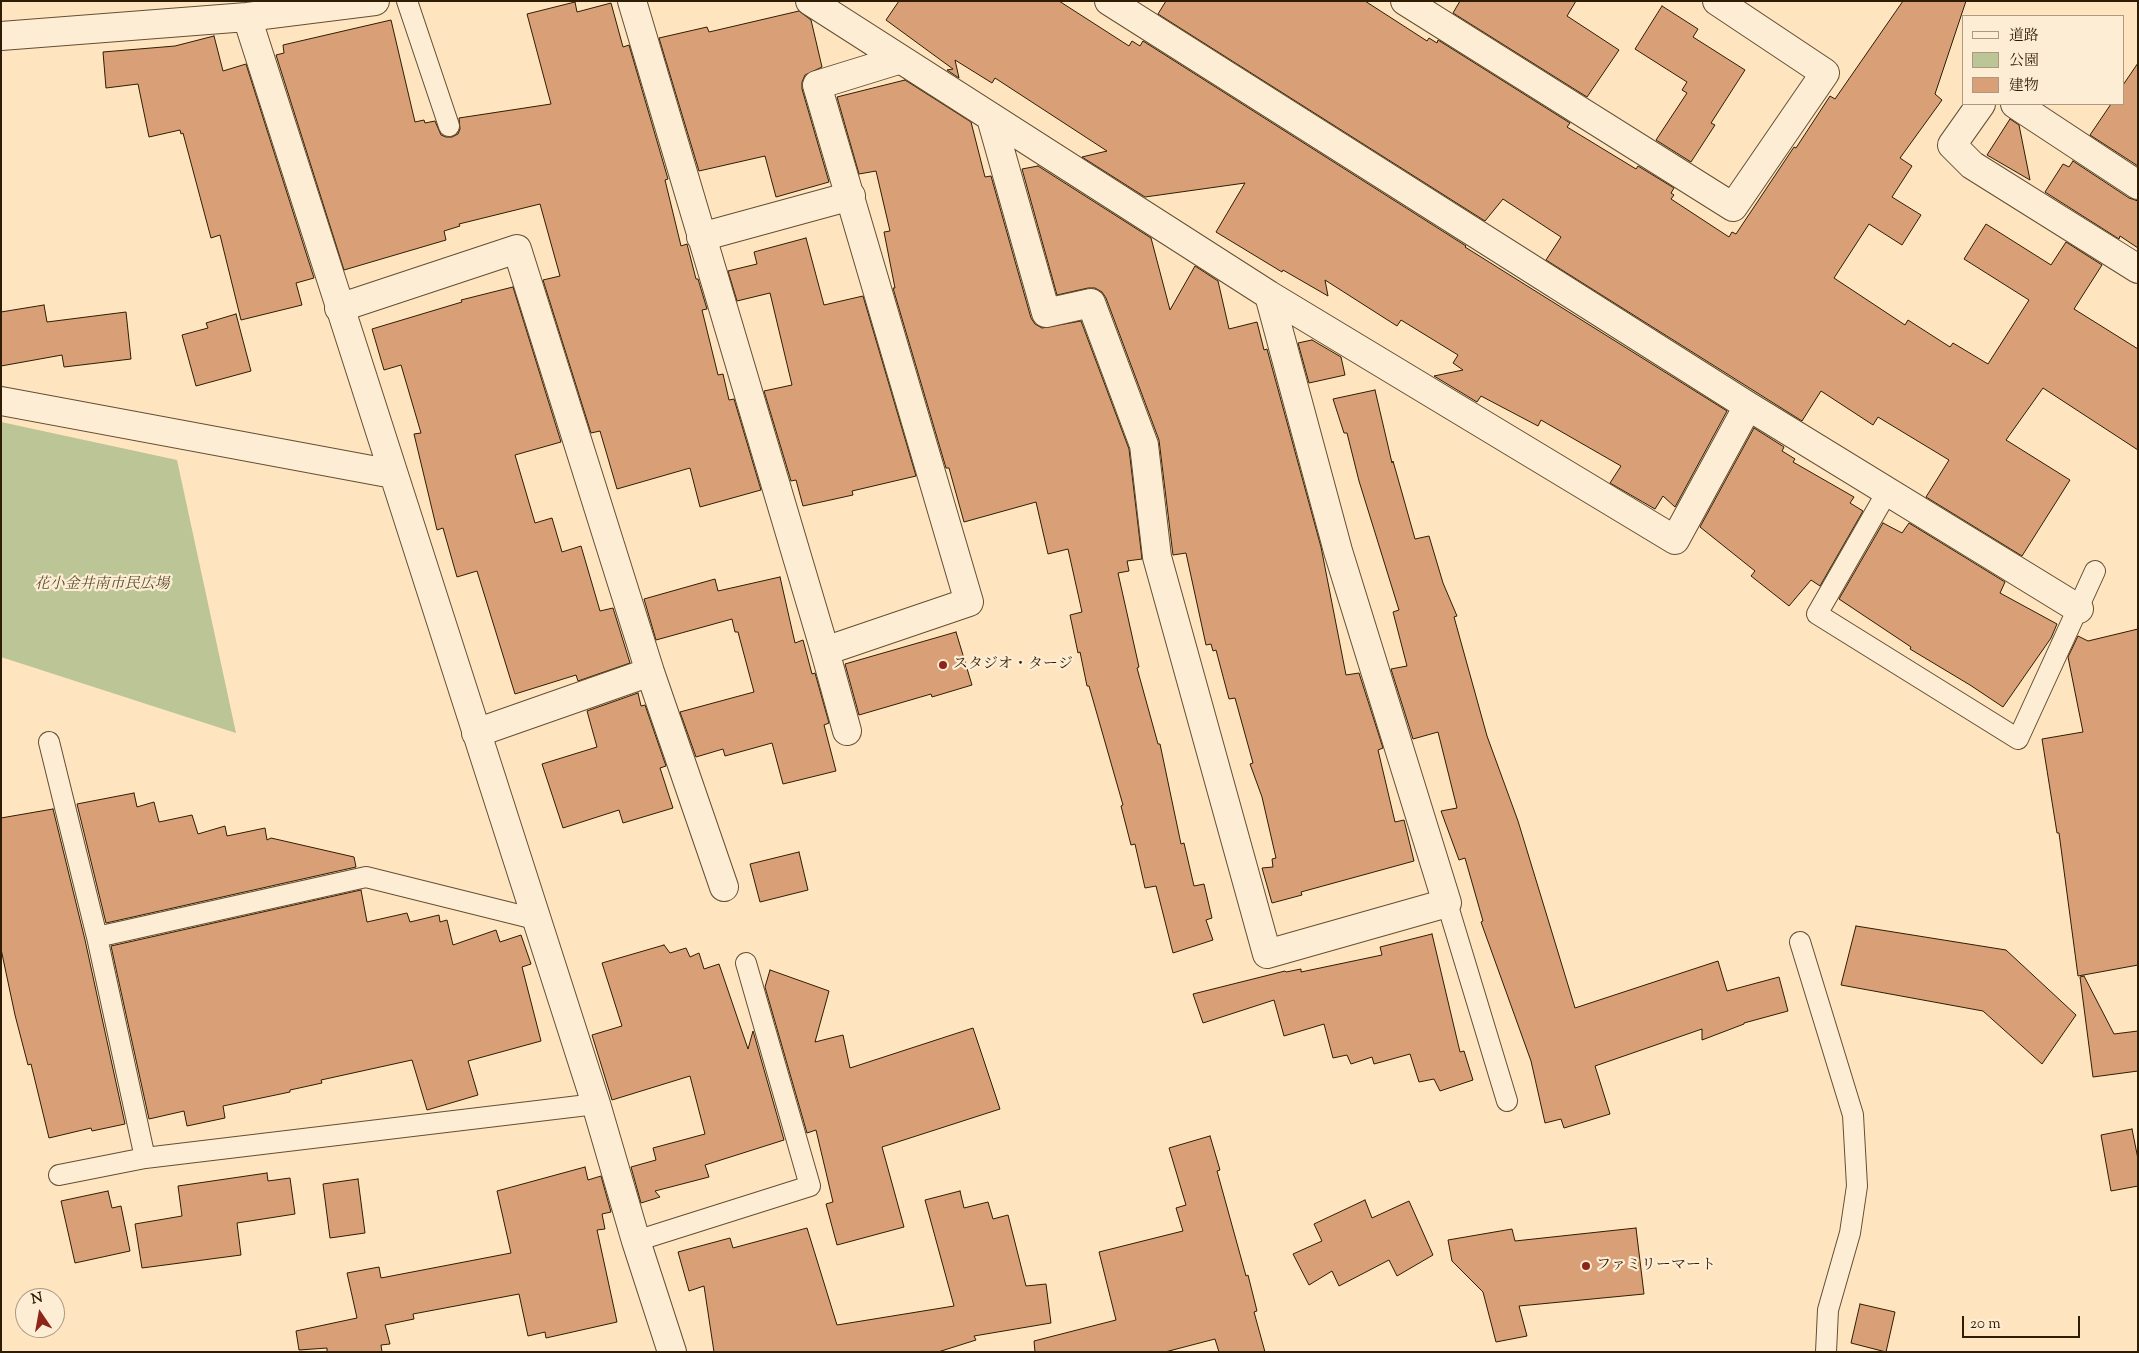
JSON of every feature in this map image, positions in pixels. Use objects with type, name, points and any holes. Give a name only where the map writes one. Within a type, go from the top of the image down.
[{"type":"street","points":[[1,36],[247,17],[375,1]]},
{"type":"street","points":[[632,1],[847,731]]},
{"type":"street","points":[[810,1],[898,60],[1269,295],[1675,540],[1748,406]]},
{"type":"street","points":[[1109,1],[1748,406],[2079,609]]},
{"type":"street","points":[[1405,1],[1733,208],[1826,73],[1717,1]]},
{"type":"street","points":[[247,17],[535,919],[596,1104],[636,1241],[672,1352]]},
{"type":"street","points":[[825,651],[969,602],[818,85],[898,60]]},
{"type":"street","points":[[1980,105],[1952,145],[1972,165],[2138,268]]},
{"type":"street","points":[[2018,105],[2138,185]]},
{"type":"street","points":[[991,118],[1046,313],[1091,303],[1144,445],[1158,557],[1268,954],[1447,903],[1338,551],[1269,295]]},
{"type":"street","points":[[701,237],[851,196]]},
{"type":"street","points":[[339,308],[517,249],[650,672],[724,887]]},
{"type":"street","points":[[1,402],[394,474]]},
{"type":"street","points":[[476,733],[650,672]]},
{"type":"lane","points":[[407,1],[449,126]]},
{"type":"lane","points":[[1887,492],[1817,614],[2018,740],[2095,571]]},
{"type":"lane","points":[[49,742],[97,936],[145,1158]]},
{"type":"lane","points":[[97,936],[366,877],[535,919]]},
{"type":"lane","points":[[1447,903],[1507,1102]]},
{"type":"lane","points":[[1800,942],[1853,1115],[1857,1186],[1850,1233],[1828,1310],[1826,1352]]},
{"type":"lane","points":[[636,1241],[810,1186],[746,962]]},
{"type":"lane","points":[[59,1175],[145,1158],[596,1104]]},
{"type":"green space","name":"花小金井南市民広場","points":[[1,422],[177,460],[236,733],[1,657]]},
{"type":"building","points":[[899,1],[1059,1],[1129,46],[1132,41],[1140,46],[1143,41],[1465,247],[1727,411],[1675,507],[1663,496],[1655,509],[1610,483],[1621,466],[1541,420],[1538,426],[1481,396],[1477,402],[1434,376],[1463,370],[1453,363],[1458,355],[1401,320],[1397,326],[1325,280],[1328,296],[1283,270],[1282,272],[1216,232],[1245,183],[1145,197],[1082,157],[1107,151],[995,78],[992,83],[955,60],[959,78],[947,70],[953,69],[886,20]]},
{"type":"building","points":[[1166,1],[1365,1],[1427,41],[1429,38],[1437,43],[1438,40],[1570,123],[1567,127],[1636,169],[1638,166],[1674,188],[1671,193],[1674,195],[1671,199],[1729,237],[1732,232],[1736,234],[1830,96],[1835,99],[1903,1],[1966,1],[1935,94],[1942,100],[1900,158],[1912,166],[1892,197],[1921,215],[1902,245],[1869,224],[1834,278],[1905,325],[1908,320],[1950,347],[1953,343],[1988,364],[2029,300],[1964,259],[1986,224],[2051,265],[2066,242],[2102,265],[2074,309],[2138,349],[2138,450],[2043,388],[2006,440],[2070,480],[2022,556],[1926,497],[1949,460],[1878,417],[1873,425],[1821,391],[1802,421],[1546,260],[1561,237],[1503,199],[1485,221],[1158,14]]},
{"type":"building","points":[[1460,1],[1576,1],[1567,16],[1619,50],[1587,97],[1453,13]]},
{"type":"building","points":[[575,2],[577,12],[611,3],[623,47],[629,45],[668,179],[665,180],[681,246],[687,244],[696,279],[698,279],[707,309],[702,310],[718,375],[723,374],[729,400],[734,399],[761,490],[700,507],[690,468],[617,489],[600,431],[591,433],[543,280],[560,276],[540,204],[459,224],[460,226],[444,231],[446,240],[344,270],[276,55],[284,53],[283,45],[391,20],[415,122],[424,120],[425,123],[435,121],[441,135],[452,137],[458,134],[460,129],[459,118],[551,104],[527,14]]},
{"type":"building","points":[[1662,6],[1698,29],[1693,37],[1745,70],[1711,123],[1715,125],[1691,162],[1656,140],[1687,93],[1682,90],[1687,82],[1635,49]]},
{"type":"building","points":[[799,11],[811,20],[822,67],[805,75],[802,89],[829,182],[776,197],[765,156],[699,171],[659,38],[707,27],[709,32]]},
{"type":"building","points":[[214,36],[223,71],[246,64],[314,278],[296,283],[302,305],[241,320],[220,235],[211,238],[183,133],[181,134],[180,130],[149,137],[138,84],[106,88],[103,52],[175,46]]},
{"type":"building","points":[[2138,63],[2138,166],[2090,135],[2110,105],[2124,105],[2124,84]]},
{"type":"building","points":[[905,80],[971,122],[985,177],[991,176],[1031,318],[1035,324],[1042,328],[1081,321],[1129,449],[1142,559],[1127,561],[1129,571],[1118,573],[1139,667],[1137,668],[1158,744],[1160,744],[1181,844],[1184,843],[1194,886],[1204,884],[1212,918],[1206,920],[1213,940],[1173,953],[1156,886],[1145,888],[1135,844],[1131,845],[1121,806],[1123,805],[1089,686],[1087,686],[1080,652],[1078,653],[1070,615],[1082,612],[1068,549],[1048,554],[1036,502],[964,522],[949,468],[946,468],[893,288],[895,288],[884,232],[890,231],[876,171],[859,174],[837,97]]},
{"type":"building","points":[[2010,119],[2019,125],[2030,180],[1987,155]]},
{"type":"building","points":[[2073,161],[2129,198],[2138,201],[2138,248],[2120,236],[2119,239],[2045,192],[2063,164],[2069,167]]},
{"type":"building","points":[[1038,166],[1151,238],[1170,310],[1195,266],[1218,281],[1229,329],[1257,322],[1264,350],[1267,349],[1321,547],[1346,675],[1359,673],[1383,748],[1378,750],[1395,822],[1404,820],[1414,861],[1301,892],[1302,895],[1272,903],[1262,868],[1273,867],[1272,859],[1276,858],[1262,797],[1250,764],[1253,763],[1235,698],[1229,699],[1216,650],[1213,651],[1211,644],[1206,645],[1186,553],[1173,555],[1159,440],[1106,298],[1102,292],[1095,288],[1088,288],[1057,295],[1022,169]]},
{"type":"building","points":[[806,238],[824,305],[863,296],[916,476],[852,491],[853,495],[803,506],[796,480],[791,481],[764,391],[792,385],[770,293],[737,301],[728,271],[757,264],[754,252]]},
{"type":"building","points":[[513,287],[561,442],[515,455],[535,523],[552,518],[562,552],[581,546],[600,611],[613,608],[630,663],[578,681],[576,675],[515,694],[477,571],[457,577],[443,528],[437,530],[414,434],[421,433],[401,365],[384,370],[372,329],[462,302],[461,300]]},
{"type":"building","points":[[44,305],[47,322],[126,312],[131,359],[64,367],[62,355],[1,366],[1,312]]},
{"type":"building","points":[[236,314],[251,371],[196,386],[182,335],[208,328],[206,323]]},
{"type":"building","points":[[1312,340],[1341,357],[1345,375],[1309,383],[1298,343]]},
{"type":"building","points":[[1375,390],[1392,463],[1393,461],[1415,539],[1429,536],[1443,583],[1457,616],[1454,617],[1487,736],[1518,821],[1575,1008],[1718,961],[1727,991],[1779,977],[1788,1011],[1744,1023],[1702,1040],[1702,1029],[1595,1066],[1610,1114],[1564,1128],[1561,1119],[1545,1123],[1531,1061],[1481,922],[1483,921],[1465,858],[1459,860],[1441,811],[1457,808],[1438,732],[1413,739],[1391,669],[1407,666],[1393,612],[1399,610],[1359,481],[1347,433],[1344,433],[1333,399]]},
{"type":"building","points":[[1754,428],[1784,447],[1782,451],[1795,459],[1793,462],[1854,497],[1850,503],[1863,511],[1820,586],[1811,580],[1789,606],[1751,576],[1755,571],[1700,527]]},
{"type":"building","points":[[1883,523],[1902,533],[1909,523],[2005,582],[2000,593],[2057,624],[2051,638],[2003,707],[1910,649],[1911,647],[1839,599]]},
{"type":"building","points":[[780,577],[795,643],[803,640],[812,674],[815,673],[829,723],[824,725],[836,771],[783,784],[772,743],[725,756],[723,749],[696,757],[680,712],[754,692],[738,632],[735,632],[732,619],[656,640],[644,599],[715,579],[718,591]]},
{"type":"building","points":[[2138,629],[2138,965],[2078,976],[2059,833],[2057,833],[2042,739],[2083,732],[2068,657],[2078,636],[2088,641]]},
{"type":"building","points":[[956,632],[972,685],[932,697],[931,694],[859,715],[845,664]]},
{"type":"building","points":[[638,693],[641,706],[645,705],[666,766],[660,768],[673,808],[623,823],[619,810],[563,828],[542,764],[597,747],[587,711]]},
{"type":"building","points":[[134,793],[137,807],[154,802],[159,822],[192,815],[198,834],[225,826],[227,836],[265,828],[267,840],[271,838],[354,857],[356,867],[106,923],[77,804]]},
{"type":"building","points":[[53,809],[85,940],[125,1124],[92,1131],[91,1128],[49,1138],[31,1064],[28,1065],[15,1015],[1,949],[1,818]]},
{"type":"building","points":[[799,852],[808,890],[760,902],[750,864]]},
{"type":"building","points":[[361,890],[367,922],[407,913],[410,922],[439,915],[440,922],[447,920],[453,945],[496,930],[500,942],[521,935],[531,964],[522,967],[541,1041],[468,1061],[478,1095],[427,1110],[412,1060],[321,1080],[322,1083],[290,1090],[290,1092],[223,1106],[225,1118],[187,1126],[184,1111],[149,1119],[111,946]]},
{"type":"building","points":[[1856,926],[2006,950],[2076,1015],[2042,1064],[1983,1011],[1841,985]]},
{"type":"building","points":[[1432,934],[1460,1052],[1464,1051],[1473,1080],[1440,1091],[1434,1079],[1419,1082],[1410,1054],[1374,1064],[1372,1057],[1351,1064],[1347,1055],[1333,1058],[1324,1024],[1284,1036],[1274,1000],[1203,1023],[1193,994],[1285,971],[1301,969],[1301,972],[1382,955],[1380,947]]},
{"type":"building","points":[[664,945],[670,953],[686,948],[690,957],[699,953],[704,969],[719,964],[748,1049],[753,1031],[784,1140],[705,1165],[709,1177],[655,1191],[660,1197],[641,1203],[631,1167],[656,1160],[653,1148],[705,1134],[690,1076],[612,1100],[592,1035],[622,1026],[602,963]]},
{"type":"building","points":[[770,970],[829,991],[815,1042],[843,1035],[850,1068],[973,1028],[1000,1109],[882,1147],[904,1227],[837,1245],[826,1204],[833,1202],[816,1130],[807,1133],[765,987]]},
{"type":"building","points":[[2084,976],[2114,1034],[2138,1031],[2138,1071],[2093,1077],[2080,977]]},
{"type":"building","points":[[2132,1129],[2138,1159],[2138,1186],[2111,1191],[2101,1135]]},
{"type":"building","points":[[1210,1136],[1220,1170],[1217,1171],[1246,1276],[1248,1275],[1257,1311],[1254,1312],[1265,1352],[1219,1352],[1215,1339],[1165,1352],[1035,1352],[1034,1341],[1116,1320],[1099,1252],[1183,1231],[1176,1208],[1186,1205],[1169,1148]]},
{"type":"building","points":[[585,1167],[588,1180],[601,1176],[611,1212],[602,1214],[605,1229],[597,1230],[617,1322],[546,1338],[545,1332],[528,1336],[519,1294],[413,1314],[414,1319],[385,1325],[390,1344],[381,1345],[382,1352],[327,1352],[327,1348],[299,1350],[296,1331],[357,1318],[347,1273],[379,1267],[381,1278],[511,1253],[497,1191]]},
{"type":"building","points":[[267,1173],[268,1181],[290,1178],[295,1214],[237,1223],[241,1255],[142,1268],[135,1224],[182,1216],[178,1186]]},
{"type":"building","points":[[358,1179],[365,1233],[330,1238],[323,1184]]},
{"type":"building","points":[[108,1191],[112,1208],[121,1206],[130,1251],[75,1263],[61,1201]]},
{"type":"building","points":[[960,1191],[964,1208],[988,1202],[993,1219],[1008,1215],[1026,1286],[1046,1284],[1051,1323],[974,1336],[976,1340],[938,1352],[714,1352],[704,1286],[689,1291],[678,1252],[730,1238],[733,1248],[807,1228],[837,1325],[954,1306],[925,1200]]},
{"type":"building","points":[[1365,1200],[1372,1218],[1409,1201],[1433,1255],[1397,1276],[1389,1260],[1339,1286],[1332,1271],[1309,1285],[1293,1254],[1322,1241],[1314,1224]]},
{"type":"building","points":[[1636,1228],[1644,1294],[1519,1306],[1527,1336],[1496,1342],[1483,1292],[1452,1261],[1448,1240],[1512,1229],[1515,1241]]},
{"type":"building","points":[[1860,1304],[1895,1312],[1886,1352],[1851,1343]]},
{"type":"place","name":"スタジオ・タージ","points":[[943,665]]},
{"type":"place","name":"ファミリーマート","points":[[1586,1266]]}]
